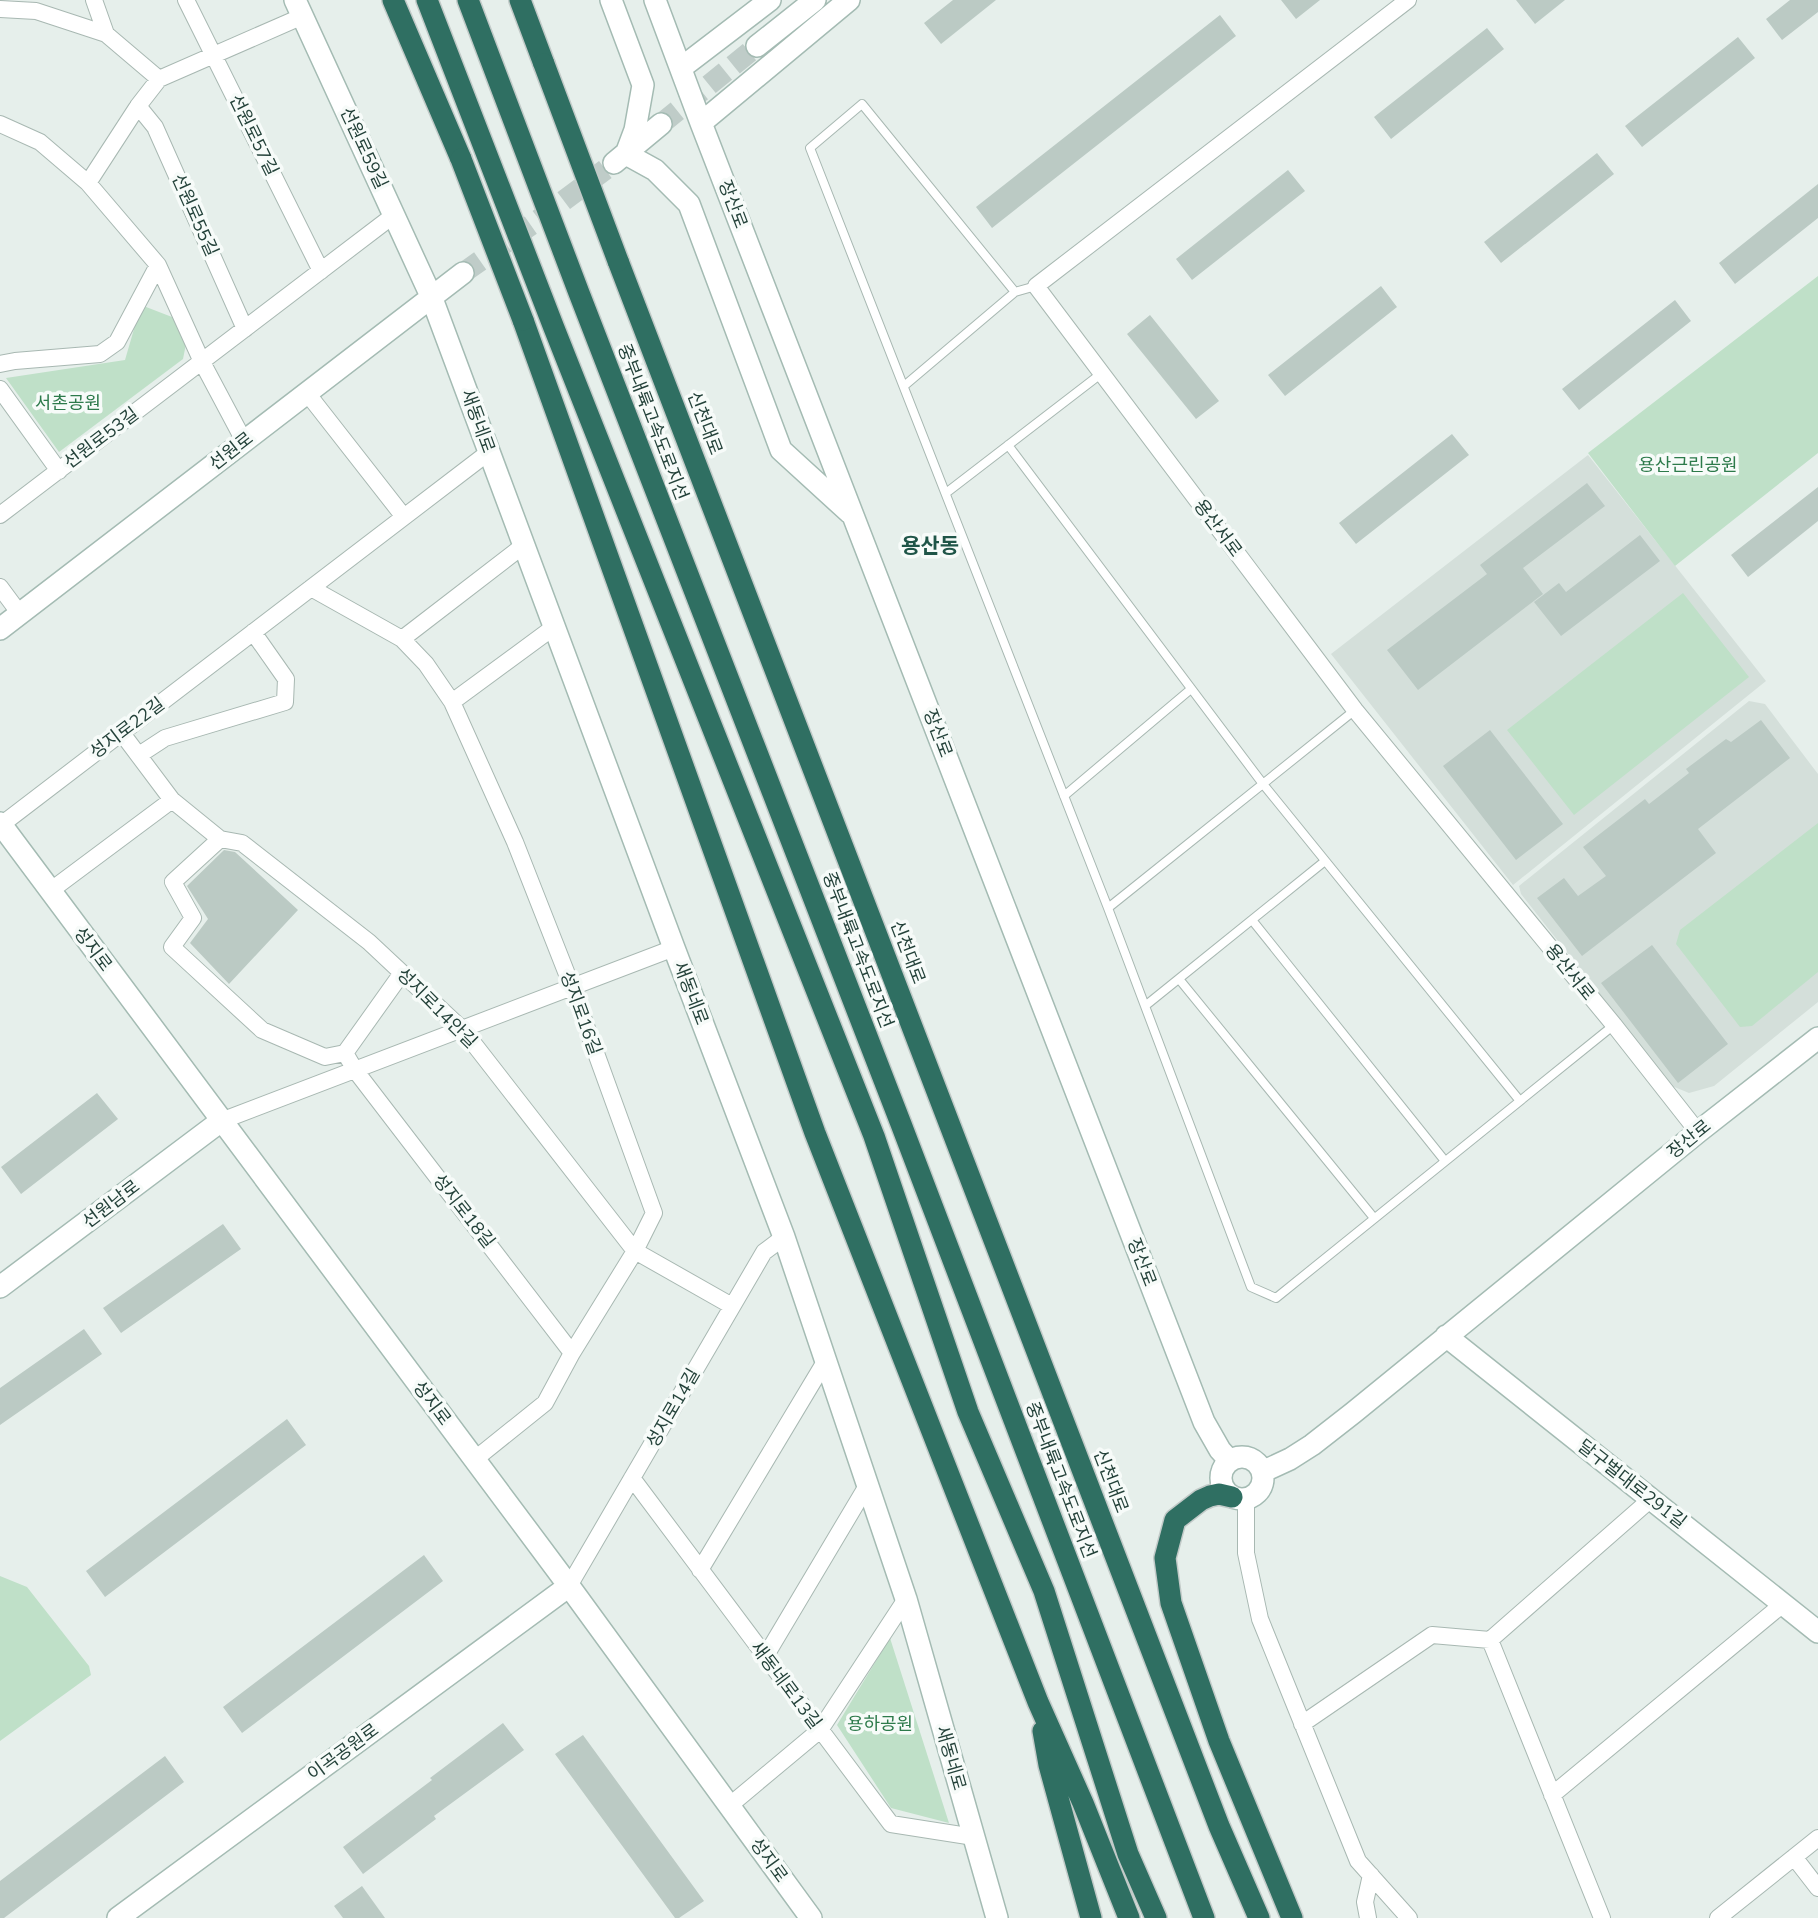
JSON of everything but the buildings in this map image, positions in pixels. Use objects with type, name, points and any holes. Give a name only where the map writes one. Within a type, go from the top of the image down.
[{"type":"highway","points":[[393,0],[461,159],[523,320],[816,1133],[1038,1702],[1083,1803],[1129,1918]]},
{"type":"highway","points":[[427,0],[874,1136],[968,1412],[1044,1591],[1128,1854],[1156,1918]]},
{"type":"highway","name":"중부내륙고속도로지선","points":[[468,0],[1204,1918]]},
{"type":"highway","name":"신천대로","points":[[520,0],[1214,1814],[1259,1918]]},
{"type":"highway","points":[[1239,1498],[1219,1494],[1210,1496],[1175,1520],[1165,1558],[1169,1592],[1219,1741],[1292,1918]]},
{"type":"highway","points":[[1038,1702],[1049,1765],[1091,1918]]},
{"type":"street","points":[[94,0],[106,34]]},
{"type":"street","name":"선원로57길","points":[[186,0],[321,271]]},
{"type":"street","points":[[611,0],[643,85],[635,130],[620,159]]},
{"type":"street","name":"장산로","points":[[655,0],[1204,1422],[1220,1450],[1230,1461]]},
{"type":"street","points":[[681,68],[770,0]]},
{"type":"street","points":[[757,46],[815,0]]},
{"type":"street","points":[[701,123],[849,0]]},
{"type":"street","points":[[1037,286],[1408,0]]},
{"type":"street","points":[[88,183],[138,106],[159,79],[214,56],[299,8]]},
{"type":"street","name":"선원로59길","points":[[299,8],[431,296]]},
{"type":"street","points":[[0,9],[36,11],[106,34],[159,79]]},
{"type":"street","name":"선원로55길","points":[[138,106],[156,127],[245,329]]},
{"type":"street","points":[[0,124],[40,142],[88,183],[158,265],[202,362],[244,441]]},
{"type":"street","points":[[620,159],[661,124]]},
{"type":"street","points":[[620,159],[655,170],[689,204],[781,450],[855,517]]},
{"type":"street","name":"선원로53길","points":[[0,515],[394,215]]},
{"type":"street","points":[[0,364],[100,354],[117,342],[158,265]]},
{"type":"street","name":"선원로","points":[[0,629],[463,273]]},
{"type":"street","name":"용산서로","points":[[1037,286],[1355,710],[1614,1025],[1698,1132]]},
{"type":"street","name":"새동네로","points":[[431,296],[784,1237],[827,1360],[906,1599],[997,1918]]},
{"type":"street","points":[[0,389],[59,471]]},
{"type":"street","points":[[307,393],[404,517]]},
{"type":"street","name":"성지로22길","points":[[1,824],[489,452]]},
{"type":"street","points":[[402,639],[524,545]]},
{"type":"street","points":[[0,587],[20,614]]},
{"type":"street","name":"성지로16길","points":[[311,588],[402,639],[426,664],[452,702],[515,842],[572,987],[654,1213],[635,1251],[572,1353],[545,1403],[474,1460]]},
{"type":"street","points":[[452,702],[554,626]]},
{"type":"street","name":"성지로22길","points":[[139,755],[165,738],[285,702],[286,679],[253,632]]},
{"type":"street","name":"성지로14안길","points":[[121,732],[172,800],[220,839],[242,842],[369,942],[463,1030],[635,1251],[733,1306]]},
{"type":"street","points":[[50,891],[172,800]]},
{"type":"street","name":"성지로","points":[[1,824],[569,1586],[811,1918]]},
{"type":"street","points":[[220,839],[173,883],[193,918],[172,947],[262,1030],[325,1057],[345,1053],[402,972]]},
{"type":"street","points":[[221,1121],[674,947]]},
{"type":"street","name":"장산로","points":[[1262,1472],[1290,1459],[1311,1445],[1818,1038]]},
{"type":"street","name":"성지로18길","points":[[345,1053],[355,1070],[572,1353]]},
{"type":"street","name":"선원남로","points":[[0,1287],[221,1121]]},
{"type":"street","name":"성지로14길","points":[[569,1586],[764,1252],[784,1237]]},
{"type":"street","name":"달구벌대로291길","points":[[1447,1336],[1818,1632]]},
{"type":"street","points":[[701,1570],[827,1360]]},
{"type":"street","points":[[1236,1458],[1249,1458],[1260,1466],[1262,1472],[1263,1479],[1253,1497],[1239,1498],[1226,1493],[1220,1479],[1221,1472],[1236,1458]]},
{"type":"street","name":"새동네로13길","points":[[632,1478],[891,1824],[974,1837]]},
{"type":"street","points":[[765,1657],[868,1484]]},
{"type":"street","points":[[1239,1498],[1260,1619],[1302,1724],[1358,1861],[1409,1918]]},
{"type":"street","points":[[1302,1724],[1432,1635],[1490,1640],[1651,1499]]},
{"type":"street","name":"이곡공원로","points":[[118,1918],[569,1586]]},
{"type":"street","points":[[729,1805],[820,1730],[906,1599]]},
{"type":"street","points":[[1552,1795],[1783,1604]]},
{"type":"street","points":[[1490,1640],[1602,1918]]},
{"type":"street","points":[[1718,1918],[1818,1838]]},
{"type":"street","points":[[1794,1857],[1818,1888]]},
{"type":"street","points":[[1368,1918],[1365,1902],[1371,1875]]},
{"type":"lane","points":[[1015,292],[862,103],[810,148],[1108,908],[1251,1287],[1276,1298],[1614,1025]]},
{"type":"lane","points":[[904,386],[1015,292],[1037,286]]},
{"type":"lane","points":[[946,493],[1102,373]]},
{"type":"lane","points":[[1009,445],[1263,784],[1520,1101]]},
{"type":"lane","points":[[1064,796],[1191,688]]},
{"type":"lane","points":[[1108,908],[1355,710]]},
{"type":"lane","points":[[1145,1006],[1325,861]]},
{"type":"lane","points":[[1252,920],[1446,1161]]},
{"type":"lane","points":[[1179,979],[1374,1218]]},
{"type":"shaded area","points":[[1588,455],[1766,681],[1513,885],[1331,654]]},
{"type":"shaded area","points":[[1749,701],[1765,704],[1818,774],[1818,1002],[1714,1086],[1689,1093],[1672,1086],[1521,894],[1519,886]]},
{"type":"green space","name":"용산근린공원","points":[[1818,276],[1818,453],[1675,566],[1588,453]]},
{"type":"green space","name":"서촌공원","points":[[141,305],[190,324],[183,359],[59,452],[6,378],[125,360]]},
{"type":"green space","points":[[1683,593],[1749,677],[1574,815],[1507,730]]},
{"type":"green space","points":[[1818,823],[1818,972],[1752,1026],[1740,1027],[1676,944],[1680,930]]},
{"type":"green space","points":[[0,1576],[27,1587],[89,1666],[91,1675],[0,1741]]},
{"type":"green space","name":"용하공원","points":[[890,1638],[949,1823],[891,1808],[837,1725]]},
{"type":"tunnel","points":[[661,124],[757,46]]},
{"type":"tunnel","points":[[463,273],[614,163]]},
{"type":"district","name":"용산동","points":[[930,546]]}]
